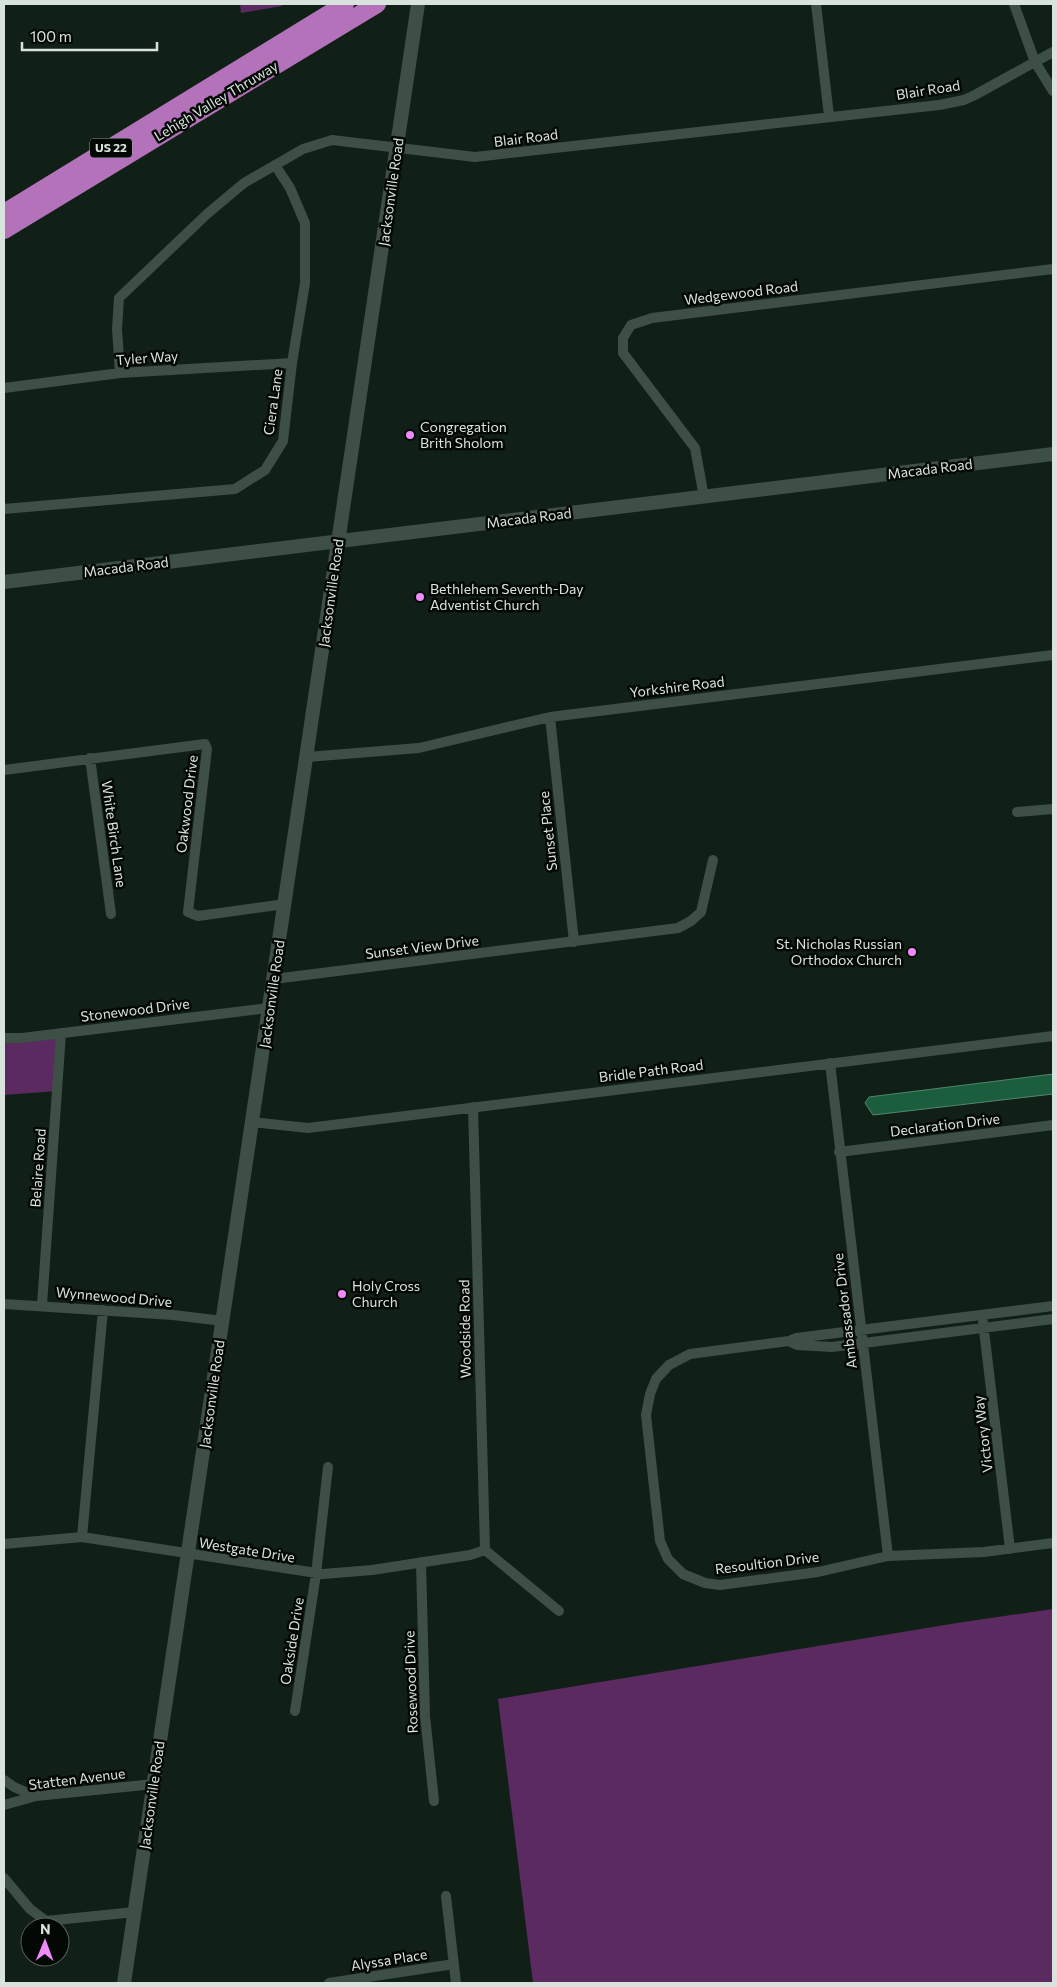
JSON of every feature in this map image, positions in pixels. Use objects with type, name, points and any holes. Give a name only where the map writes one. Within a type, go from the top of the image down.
[{"type":"highway","name":"Lehigh Valley Thruway","points":[[4,213],[345,4]]},
{"type":"highway","name":"Lehigh Valley Thruway","points":[[4,230],[377,4]]},
{"type":"highway","points":[[4,234],[65,193]]},
{"type":"street","name":"Jacksonville Road","points":[[124,1983],[418,4]]},
{"type":"street","points":[[816,4],[829,116]]},
{"type":"street","points":[[1014,4],[1035,62],[1053,91]]},
{"type":"street","name":"Blair Road","points":[[120,373],[117,329],[119,298],[207,214],[244,183],[303,149],[332,140],[475,157],[938,105],[964,100],[1053,52]]},
{"type":"street","name":"Ciera Lane","points":[[4,509],[235,489],[265,470],[283,441],[292,363],[305,283],[304,223],[290,188],[276,165]]},
{"type":"street","name":"Wedgewood Road","points":[[704,497],[696,453],[692,444],[623,353],[623,338],[631,325],[652,318],[1053,269]]},
{"type":"street","name":"Tyler Way","points":[[4,388],[120,373],[292,363]]},
{"type":"street","name":"Macada Road","points":[[4,582],[1053,454]]},
{"type":"street","name":"Yorkshire Road","points":[[307,757],[419,748],[550,717],[1053,655]]},
{"type":"street","name":"Sunset Place","points":[[550,717],[574,942]]},
{"type":"street","name":"Oakwood Drive","points":[[4,770],[205,744],[207,749],[188,912],[198,916],[285,904]]},
{"type":"street","name":"White Birch Lane","points":[[90,758],[111,914]]},
{"type":"street","points":[[1017,812],[1053,808]]},
{"type":"street","name":"Sunset View Drive","points":[[274,979],[678,928],[691,921],[701,912],[713,860]]},
{"type":"street","name":"Stonewood Drive","points":[[4,1038],[269,1008]]},
{"type":"street","name":"Belaire Road","points":[[42,1304],[61,1033]]},
{"type":"street","name":"Bridle Path Road","points":[[252,1122],[308,1128],[1053,1036]]},
{"type":"street","name":"Ambassador Drive","points":[[830,1063],[888,1556]]},
{"type":"street","name":"Woodside Road","points":[[474,1107],[484,1550]]},
{"type":"street","name":"Declaration Drive","points":[[839,1152],[1053,1125]]},
{"type":"street","name":"Wynnewood Drive","points":[[4,1304],[42,1304],[223,1321]]},
{"type":"street","name":"Resoultion Drive","points":[[1053,1306],[796,1338],[789,1341],[690,1354],[674,1362],[656,1379],[650,1394],[646,1415],[661,1546],[673,1564],[684,1574],[705,1583],[720,1584],[818,1572],[888,1556],[984,1552],[1053,1543]]},
{"type":"street","points":[[82,1537],[103,1310]]},
{"type":"street","name":"Victory Way","points":[[983,1315],[1010,1549]]},
{"type":"street","name":"Resoultion Drive","points":[[789,1341],[797,1345],[824,1347],[1053,1319]]},
{"type":"street","name":"Oakside Drive","points":[[295,1712],[316,1574],[328,1466]]},
{"type":"street","name":"Westgate Drive","points":[[4,1544],[82,1537],[316,1574],[344,1573],[470,1556],[484,1550]]},
{"type":"street","points":[[484,1550],[559,1611]]},
{"type":"street","name":"Rosewood Drive","points":[[421,1562],[425,1716],[434,1801]]},
{"type":"street","points":[[4,1780],[14,1787],[36,1796]]},
{"type":"street","name":"Statten Avenue","points":[[4,1805],[36,1796],[154,1784]]},
{"type":"street","points":[[4,1878],[30,1909],[46,1920],[135,1912]]},
{"type":"street","points":[[446,1896],[456,1983]]},
{"type":"street","name":"Alyssa Place","points":[[329,1983],[454,1964]]},
{"type":"shaded area","points":[[240,4],[282,4],[282,6],[241,13]]},
{"type":"shaded area","points":[[61,1033],[57,1091],[4,1095],[4,1038]]},
{"type":"shaded area","points":[[1053,1074],[1053,1094],[873,1115],[865,1103],[869,1097]]},
{"type":"shaded area","points":[[1053,1609],[1053,1983],[533,1983],[498,1699],[957,1623]]},
{"type":"place","name":"Congregation Brith Sholom","points":[[410,435]]},
{"type":"place","name":"Bethlehem Seventh-Day Adventist Church","points":[[420,597]]},
{"type":"place","name":"St. Nicholas Russian Orthodox Church","points":[[912,952]]},
{"type":"place","name":"Holy Cross Church","points":[[342,1294]]}]
